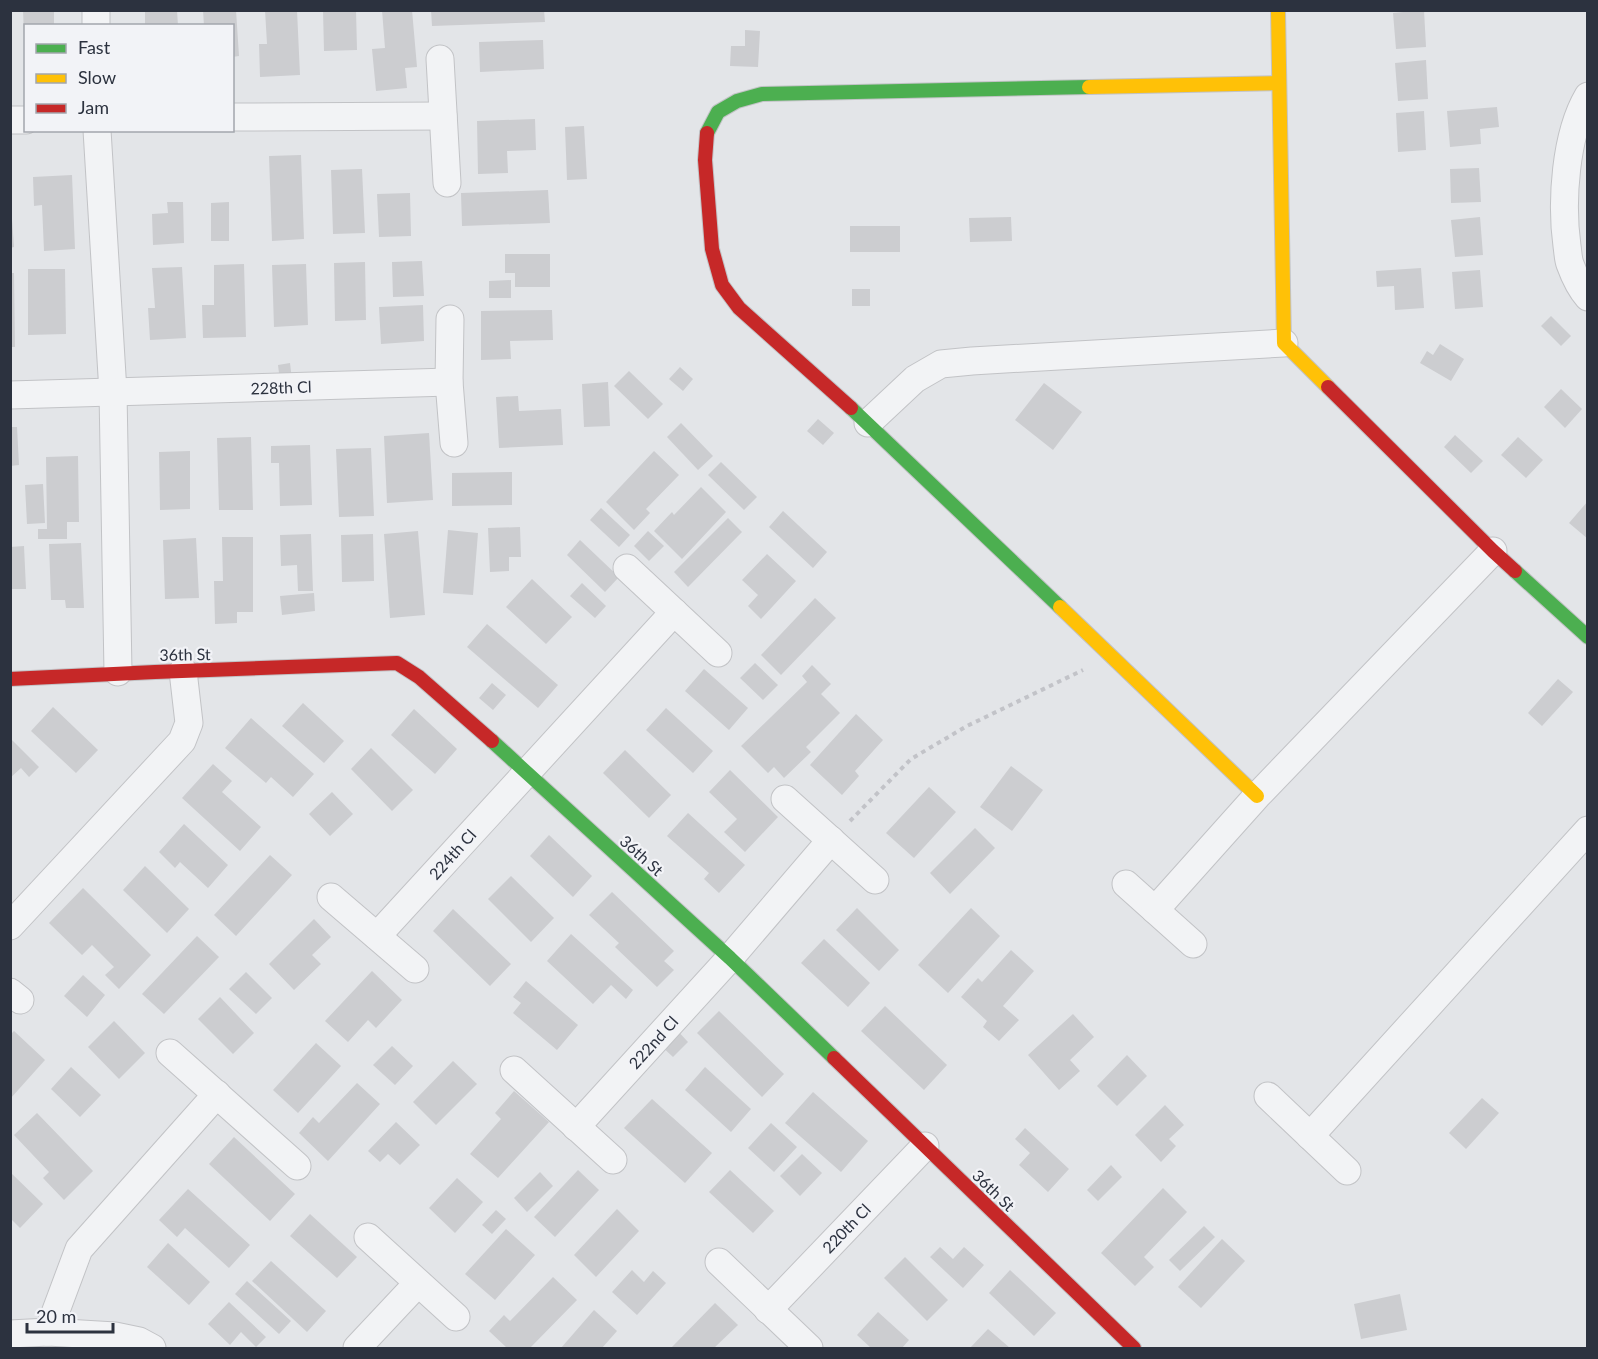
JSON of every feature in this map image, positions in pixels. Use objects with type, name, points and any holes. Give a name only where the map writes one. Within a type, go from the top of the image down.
[{"type":"street","points":[[1278,10],[1284,343],[1493,551],[1587,637]]},
{"type":"street","points":[[440,59],[447,183]]},
{"type":"street","points":[[1257,796],[868,423],[740,308],[722,285],[711,249],[705,160],[707,132],[718,112],[737,101],[762,94],[1279,83]]},
{"type":"street","points":[[1587,96],[1573,135],[1566,181],[1564,222],[1570,263],[1587,297]]},
{"type":"street","points":[[234,117],[443,116]]},
{"type":"street","points":[[97,132],[112,392],[118,672]]},
{"type":"street","points":[[450,319],[449,381],[454,443]]},
{"type":"street","points":[[868,423],[915,379],[941,364],[972,360],[1284,343]]},
{"type":"street","name":"228th Cl","points":[[10,394],[449,381]]},
{"type":"street","points":[[1155,910],[1257,796],[1493,551]]},
{"type":"street","points":[[627,568],[718,653]]},
{"type":"street","name":"224th Cl","points":[[377,936],[674,612]]},
{"type":"street","name":"36th St","points":[[10,679],[118,672],[397,663],[419,677],[730,957],[925,1146],[1121,1344]]},
{"type":"street","points":[[10,926],[182,741],[189,723],[183,671]]},
{"type":"street","points":[[785,799],[875,880]]},
{"type":"street","points":[[1310,1136],[1587,830]]},
{"type":"street","name":"222nd Cl","points":[[576,1127],[730,957],[831,840]]},
{"type":"street","points":[[1126,884],[1192,944]]},
{"type":"street","points":[[331,897],[415,969]]},
{"type":"street","points":[[170,1053],[297,1166]]},
{"type":"street","points":[[514,1070],[614,1160]]},
{"type":"street","points":[[48,1332],[79,1249],[217,1094]]},
{"type":"street","points":[[1268,1096],[1347,1171]]},
{"type":"street","name":"220th Cl","points":[[768,1310],[925,1146]]},
{"type":"street","points":[[368,1237],[456,1317]]},
{"type":"street","points":[[719,1262],[809,1348]]},
{"type":"street","points":[[357,1348],[418,1283]]},
{"type":"street","points":[[10,1334],[48,1332],[115,1336],[139,1341],[152,1348]]},
{"type":"path","points":[[831,840],[911,759],[967,726],[1111,657]]},
{"type":"building","points":[[23,10],[54,10],[54,24],[24,24],[24,35]]},
{"type":"building","points":[[145,10],[177,10],[178,24],[145,24]]},
{"type":"building","points":[[203,10],[236,10],[239,56],[234,57],[234,24],[204,24]]},
{"type":"building","points":[[265,10],[297,10],[300,75],[260,77],[259,44],[267,44]]},
{"type":"building","points":[[323,10],[356,10],[357,50],[324,51]]},
{"type":"building","points":[[382,10],[412,10],[417,67],[405,68],[407,88],[376,91],[372,49],[385,48]]},
{"type":"building","points":[[431,10],[544,10],[545,22],[432,26]]},
{"type":"building","points":[[1424,10],[1426,47],[1396,49],[1393,13]]},
{"type":"building","points":[[745,30],[760,31],[758,67],[730,66],[731,46],[745,46]]},
{"type":"building","points":[[543,40],[544,69],[480,72],[479,42]]},
{"type":"building","points":[[1426,60],[1428,99],[1398,101],[1395,63]]},
{"type":"building","points":[[1497,107],[1499,127],[1480,129],[1481,144],[1450,147],[1447,111]]},
{"type":"building","points":[[1424,111],[1426,150],[1398,152],[1396,113]]},
{"type":"building","points":[[535,119],[536,150],[507,151],[508,173],[478,174],[477,121]]},
{"type":"building","points":[[584,126],[587,179],[567,180],[565,127]]},
{"type":"building","points":[[301,155],[304,239],[272,241],[269,156]]},
{"type":"building","points":[[1479,168],[1481,202],[1451,203],[1450,169]]},
{"type":"building","points":[[362,169],[365,233],[333,234],[331,170]]},
{"type":"building","points":[[72,175],[75,249],[44,251],[42,205],[34,206],[33,177]]},
{"type":"building","points":[[548,190],[550,223],[462,226],[461,193]]},
{"type":"building","points":[[410,193],[411,236],[379,237],[377,194]]},
{"type":"building","points":[[167,202],[183,202],[184,243],[153,245],[152,214],[168,213]]},
{"type":"building","points":[[229,202],[229,241],[211,241],[211,203]]},
{"type":"building","points":[[1011,217],[1012,241],[970,242],[969,218]]},
{"type":"building","points":[[1480,217],[1483,255],[1455,257],[1451,220]]},
{"type":"building","points":[[10,219],[12,219],[14,247],[10,248]]},
{"type":"building","points":[[850,226],[900,226],[900,252],[850,252]]},
{"type":"building","points":[[505,254],[550,254],[550,287],[515,287],[515,273],[505,273]]},
{"type":"building","points":[[422,261],[424,296],[393,297],[392,262]]},
{"type":"building","points":[[365,262],[366,320],[335,321],[334,263]]},
{"type":"building","points":[[244,264],[246,337],[203,338],[202,305],[214,305],[214,265]]},
{"type":"building","points":[[306,264],[308,325],[274,327],[272,265]]},
{"type":"building","points":[[182,267],[186,338],[150,340],[148,308],[155,308],[152,268]]},
{"type":"building","points":[[1421,268],[1424,308],[1395,310],[1394,286],[1377,287],[1376,271]]},
{"type":"building","points":[[28,269],[65,269],[66,334],[28,335]]},
{"type":"building","points":[[1480,270],[1483,307],[1455,309],[1452,272]]},
{"type":"building","points":[[10,273],[14,273],[15,347],[10,347]]},
{"type":"building","points":[[511,280],[511,298],[489,298],[489,281]]},
{"type":"building","points":[[852,289],[870,289],[870,306],[852,306]]},
{"type":"building","points":[[423,305],[424,341],[381,344],[379,307]]},
{"type":"building","points":[[552,310],[553,340],[510,341],[511,359],[481,360],[481,311]]},
{"type":"building","points":[[1551,316],[1571,336],[1561,346],[1541,326]]},
{"type":"building","points":[[1440,344],[1464,359],[1451,381],[1420,363],[1427,351],[1433,355]]},
{"type":"building","points":[[290,363],[292,380],[280,381],[278,365]]},
{"type":"building","points":[[680,367],[693,379],[683,391],[669,379]]},
{"type":"building","points":[[629,371],[663,404],[648,419],[614,386]]},
{"type":"building","points":[[608,382],[610,426],[584,427],[582,384]]},
{"type":"building","points":[[1044,383],[1082,412],[1053,450],[1015,420]]},
{"type":"building","points":[[1561,389],[1582,409],[1565,428],[1544,407]]},
{"type":"building","points":[[518,396],[519,411],[561,409],[563,445],[499,448],[496,397]]},
{"type":"building","points":[[818,419],[834,433],[823,445],[807,431]]},
{"type":"building","points":[[681,423],[713,456],[698,470],[667,437]]},
{"type":"building","points":[[10,427],[17,427],[19,465],[10,466]]},
{"type":"building","points":[[429,433],[433,500],[387,503],[384,436]]},
{"type":"building","points":[[1455,435],[1483,461],[1471,473],[1444,447]]},
{"type":"building","points":[[251,437],[253,510],[219,510],[217,438]]},
{"type":"building","points":[[1518,437],[1543,460],[1526,478],[1501,455]]},
{"type":"building","points":[[310,445],[312,505],[280,506],[279,463],[271,463],[271,446]]},
{"type":"building","points":[[371,448],[374,516],[339,517],[336,449]]},
{"type":"building","points":[[190,451],[190,509],[160,510],[159,452]]},
{"type":"building","points":[[654,451],[679,475],[646,509],[650,513],[634,530],[606,502]]},
{"type":"building","points":[[78,456],[79,522],[67,522],[67,539],[38,539],[38,529],[47,529],[46,457]]},
{"type":"building","points":[[721,462],[757,497],[744,510],[708,475]]},
{"type":"building","points":[[512,472],[512,505],[452,506],[452,473]]},
{"type":"building","points":[[43,484],[45,523],[27,524],[25,485]]},
{"type":"building","points":[[701,487],[726,512],[682,559],[654,531],[672,512],[674,515]]},
{"type":"building","points":[[1588,501],[1588,539],[1569,523]]},
{"type":"building","points":[[601,508],[630,535],[619,547],[590,520]]},
{"type":"building","points":[[783,511],[827,552],[813,568],[769,527]]},
{"type":"building","points":[[728,518],[742,532],[688,587],[674,572]]},
{"type":"building","points":[[520,527],[521,557],[509,557],[509,571],[490,572],[488,528]]},
{"type":"building","points":[[448,530],[478,533],[473,595],[443,593]]},
{"type":"building","points":[[418,531],[425,615],[390,618],[384,534]]},
{"type":"building","points":[[648,531],[664,546],[649,561],[634,546]]},
{"type":"building","points":[[311,534],[313,591],[298,591],[297,565],[281,566],[280,535]]},
{"type":"building","points":[[373,534],[374,581],[342,582],[341,535]]},
{"type":"building","points":[[222,537],[253,537],[253,612],[237,612],[237,623],[215,624],[214,581],[223,581]]},
{"type":"building","points":[[196,538],[199,598],[165,599],[163,540]]},
{"type":"building","points":[[580,540],[619,577],[605,592],[567,555]]},
{"type":"building","points":[[81,543],[84,608],[66,608],[65,600],[51,600],[49,544]]},
{"type":"building","points":[[24,546],[26,589],[10,589],[10,547]]},
{"type":"building","points":[[767,554],[796,581],[761,619],[748,606],[758,595],[742,580]]},
{"type":"building","points":[[532,579],[572,617],[546,644],[506,607]]},
{"type":"building","points":[[582,583],[606,606],[595,618],[570,596]]},
{"type":"building","points":[[314,593],[315,611],[282,615],[280,596]]},
{"type":"building","points":[[815,598],[836,618],[781,675],[761,655]]},
{"type":"building","points":[[487,624],[558,685],[538,708],[467,647]]},
{"type":"building","points":[[755,663],[778,685],[763,700],[740,678]]},
{"type":"building","points":[[812,665],[831,684],[821,694],[840,713],[806,747],[811,752],[784,778],[774,767],[768,773],[741,746],[807,682],[802,676]]},
{"type":"building","points":[[704,669],[748,708],[729,730],[685,691]]},
{"type":"building","points":[[1558,679],[1573,692],[1542,726],[1528,713]]},
{"type":"building","points":[[492,683],[506,695],[493,710],[479,698]]},
{"type":"building","points":[[303,703],[344,741],[324,763],[282,726]]},
{"type":"building","points":[[53,707],[98,750],[76,773],[31,731]]},
{"type":"building","points":[[666,708],[713,751],[693,773],[646,730]]},
{"type":"building","points":[[414,709],[457,749],[435,774],[391,735]]},
{"type":"building","points":[[856,714],[883,740],[855,771],[859,776],[842,795],[810,765]]},
{"type":"building","points":[[251,718],[314,774],[293,797],[271,777],[266,783],[225,748]]},
{"type":"building","points":[[10,738],[39,767],[29,777],[21,768],[10,778]]},
{"type":"building","points":[[371,748],[413,790],[392,811],[351,769]]},
{"type":"building","points":[[625,750],[671,795],[649,818],[603,773]]},
{"type":"building","points":[[213,764],[232,781],[222,792],[261,827],[240,851],[182,798]]},
{"type":"building","points":[[1011,766],[1043,790],[1012,831],[980,807]]},
{"type":"building","points":[[730,770],[778,817],[745,852],[724,832],[737,819],[709,792]]},
{"type":"building","points":[[929,787],[956,812],[914,858],[886,833]]},
{"type":"building","points":[[332,792],[353,814],[330,836],[309,814]]},
{"type":"building","points":[[688,813],[745,865],[719,893],[704,879],[709,873],[667,836]]},
{"type":"building","points":[[184,824],[228,865],[208,888],[180,862],[175,868],[159,852]]},
{"type":"building","points":[[975,828],[995,848],[950,894],[930,873]]},
{"type":"building","points":[[549,835],[592,876],[573,897],[530,856]]},
{"type":"building","points":[[270,855],[292,875],[236,936],[214,915]]},
{"type":"building","points":[[145,866],[189,909],[167,933],[123,890]]},
{"type":"building","points":[[511,876],[554,918],[531,942],[488,899]]},
{"type":"building","points":[[83,888],[151,955],[119,989],[105,975],[114,967],[92,945],[82,955],[49,923]]},
{"type":"building","points":[[612,892],[674,951],[664,961],[674,970],[657,987],[615,947],[619,943],[589,915]]},
{"type":"building","points":[[857,908],[899,950],[879,971],[836,930]]},
{"type":"building","points":[[971,908],[1000,936],[948,993],[918,965]]},
{"type":"building","points":[[453,909],[511,964],[490,986],[433,931]]},
{"type":"building","points":[[314,919],[331,937],[312,955],[321,964],[294,990],[269,964]]},
{"type":"building","points":[[571,934],[633,990],[626,999],[611,985],[593,1004],[547,961]]},
{"type":"building","points":[[197,936],[219,957],[164,1014],[142,994]]},
{"type":"building","points":[[824,939],[870,983],[848,1007],[801,963]]},
{"type":"building","points":[[1011,950],[1034,971],[1003,1006],[1019,1020],[999,1041],[983,1027],[987,1021],[961,997],[978,978],[982,982]]},
{"type":"building","points":[[372,971],[402,1000],[376,1028],[368,1020],[348,1042],[325,1021]]},
{"type":"building","points":[[246,972],[272,998],[256,1014],[229,989]]},
{"type":"building","points":[[83,975],[105,995],[87,1017],[64,996]]},
{"type":"building","points":[[526,981],[578,1025],[557,1050],[513,1013],[521,1003],[513,997]]},
{"type":"building","points":[[220,997],[254,1033],[233,1054],[198,1019]]},
{"type":"building","points":[[885,1006],[947,1065],[924,1090],[861,1031]]},
{"type":"building","points":[[719,1011],[784,1074],[762,1097],[697,1033]]},
{"type":"building","points":[[1073,1014],[1094,1037],[1070,1060],[1080,1071],[1059,1090],[1028,1055]]},
{"type":"building","points":[[114,1021],[145,1053],[119,1079],[88,1047]]},
{"type":"building","points":[[675,1028],[688,1042],[673,1057],[659,1044]]},
{"type":"building","points":[[14,1031],[45,1060],[10,1099],[10,1035]]},
{"type":"building","points":[[316,1043],[341,1066],[298,1113],[273,1090]]},
{"type":"building","points":[[392,1046],[413,1066],[395,1085],[373,1065]]},
{"type":"building","points":[[1127,1055],[1147,1076],[1117,1106],[1097,1086]]},
{"type":"building","points":[[453,1061],[477,1084],[436,1125],[413,1102]]},
{"type":"building","points":[[71,1067],[101,1095],[80,1117],[51,1089]]},
{"type":"building","points":[[705,1067],[751,1109],[731,1132],[685,1090]]},
{"type":"building","points":[[357,1083],[380,1104],[328,1161],[299,1133],[313,1117],[319,1123]]},
{"type":"building","points":[[514,1091],[549,1122],[498,1178],[470,1154],[501,1119],[495,1113]]},
{"type":"building","points":[[813,1092],[868,1141],[841,1172],[785,1123]]},
{"type":"building","points":[[1482,1098],[1499,1113],[1466,1149],[1449,1133]]},
{"type":"building","points":[[652,1099],[712,1153],[685,1183],[624,1128]]},
{"type":"building","points":[[1165,1105],[1184,1125],[1169,1139],[1176,1146],[1161,1162],[1135,1135]]},
{"type":"building","points":[[37,1113],[93,1171],[64,1200],[43,1178],[49,1172],[14,1135]]},
{"type":"building","points":[[396,1122],[420,1145],[400,1165],[388,1154],[380,1162],[368,1151]]},
{"type":"building","points":[[771,1123],[797,1147],[774,1172],[748,1148]]},
{"type":"building","points":[[1025,1128],[1069,1169],[1048,1192],[1019,1165],[1030,1153],[1015,1139]]},
{"type":"building","points":[[234,1137],[295,1194],[270,1221],[209,1164]]},
{"type":"building","points":[[802,1154],[822,1173],[800,1196],[780,1176]]},
{"type":"building","points":[[1111,1165],[1122,1177],[1098,1201],[1087,1190]]},
{"type":"building","points":[[578,1170],[599,1190],[555,1237],[534,1217]]},
{"type":"building","points":[[730,1170],[774,1211],[753,1233],[709,1192]]},
{"type":"building","points":[[10,1172],[43,1204],[20,1228],[10,1218]]},
{"type":"building","points":[[540,1172],[553,1186],[527,1212],[514,1198]]},
{"type":"building","points":[[457,1178],[483,1202],[455,1233],[429,1208]]},
{"type":"building","points":[[1163,1188],[1187,1212],[1144,1257],[1154,1267],[1135,1286],[1101,1253]]},
{"type":"building","points":[[188,1189],[250,1245],[229,1268],[185,1228],[177,1237],[159,1220]]},
{"type":"building","points":[[617,1209],[639,1231],[596,1277],[574,1255]]},
{"type":"building","points":[[496,1210],[506,1219],[492,1234],[482,1225]]},
{"type":"building","points":[[310,1214],[357,1257],[337,1278],[290,1236]]},
{"type":"building","points":[[1204,1226],[1215,1237],[1180,1271],[1169,1260]]},
{"type":"building","points":[[506,1229],[535,1255],[495,1300],[465,1274]]},
{"type":"building","points":[[1222,1239],[1245,1261],[1201,1308],[1178,1287]]},
{"type":"building","points":[[168,1243],[210,1282],[189,1305],[147,1267]]},
{"type":"building","points":[[940,1247],[953,1259],[964,1247],[984,1265],[963,1288],[930,1257]]},
{"type":"building","points":[[905,1257],[948,1300],[927,1321],[884,1278]]},
{"type":"building","points":[[271,1261],[326,1311],[307,1332],[252,1281]]},
{"type":"building","points":[[632,1270],[644,1282],[653,1271],[666,1283],[637,1315],[612,1292]]},
{"type":"building","points":[[1010,1270],[1056,1313],[1034,1336],[989,1293]]},
{"type":"building","points":[[553,1277],[577,1300],[530,1348],[507,1348],[489,1331],[504,1315],[510,1321]]},
{"type":"building","points":[[247,1281],[291,1321],[279,1334],[235,1294]]},
{"type":"building","points":[[1400,1294],[1407,1330],[1361,1339],[1354,1304]]},
{"type":"building","points":[[229,1302],[266,1337],[256,1347],[241,1332],[230,1345],[208,1324]]},
{"type":"building","points":[[715,1303],[738,1325],[714,1348],[671,1348]]},
{"type":"building","points":[[594,1310],[617,1331],[602,1348],[561,1348]]},
{"type":"building","points":[[878,1312],[909,1340],[902,1348],[871,1348],[857,1335]]},
{"type":"building","points":[[988,1329],[1010,1348],[970,1348]]},
{"type":"traffic: fast","points":[[707,133],[718,112],[737,101],[762,94],[1089,87]]},
{"type":"traffic: fast","points":[[851,408],[1060,607]]},
{"type":"traffic: fast","points":[[1515,571],[1588,637]]},
{"type":"traffic: fast","points":[[492,741],[730,958],[834,1058]]},
{"type":"traffic: slow","points":[[1278,10],[1284,343],[1328,387]]},
{"type":"traffic: slow","points":[[1089,87],[1279,83]]},
{"type":"traffic: slow","points":[[1060,607],[1257,796]]},
{"type":"traffic: jam","points":[[707,133],[705,160],[712,249],[722,285],[739,308],[851,408]]},
{"type":"traffic: jam","points":[[1328,387],[1515,571]]},
{"type":"traffic: jam","points":[[10,679],[397,663],[419,677],[492,741]]},
{"type":"traffic: jam","points":[[834,1058],[1134,1348]]}]
